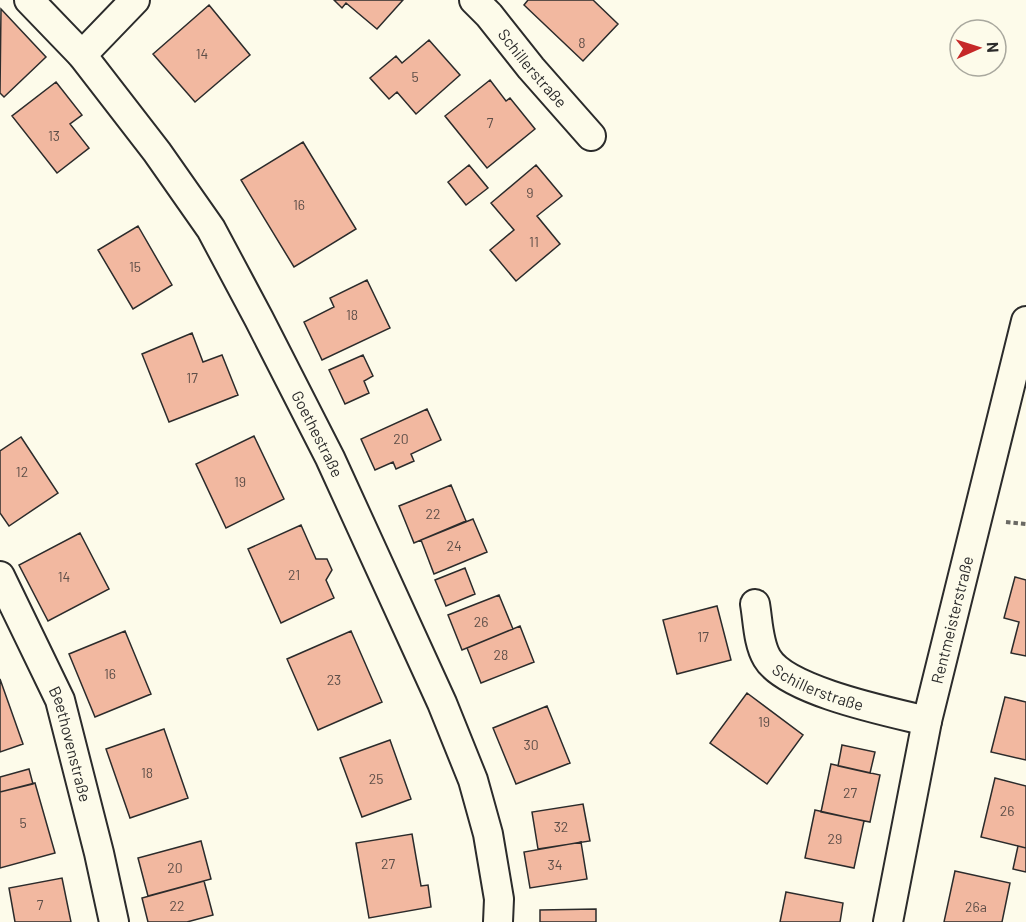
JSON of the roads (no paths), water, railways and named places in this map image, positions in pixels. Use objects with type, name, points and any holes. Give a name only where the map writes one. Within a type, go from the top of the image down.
[{"type":"street","name":"Goethestraße","points":[[29,0],[82,55],[157,152],[211,230],[330,458],[442,702],[473,780],[488,834],[499,899],[498,922]]},
{"type":"street","points":[[82,55],[135,0]]},
{"type":"street","name":"Schillerstraße","points":[[474,0],[591,136]]},
{"type":"street","name":"Rentmeisterstraße","points":[[888,922],[927,721],[1026,321]]},
{"type":"street","name":"Beethovenstraße","points":[[0,576],[60,700],[114,922]]},
{"type":"street","name":"Schillerstraße","points":[[755,604],[760,639],[766,658],[780,673],[831,697],[927,721]]}]
